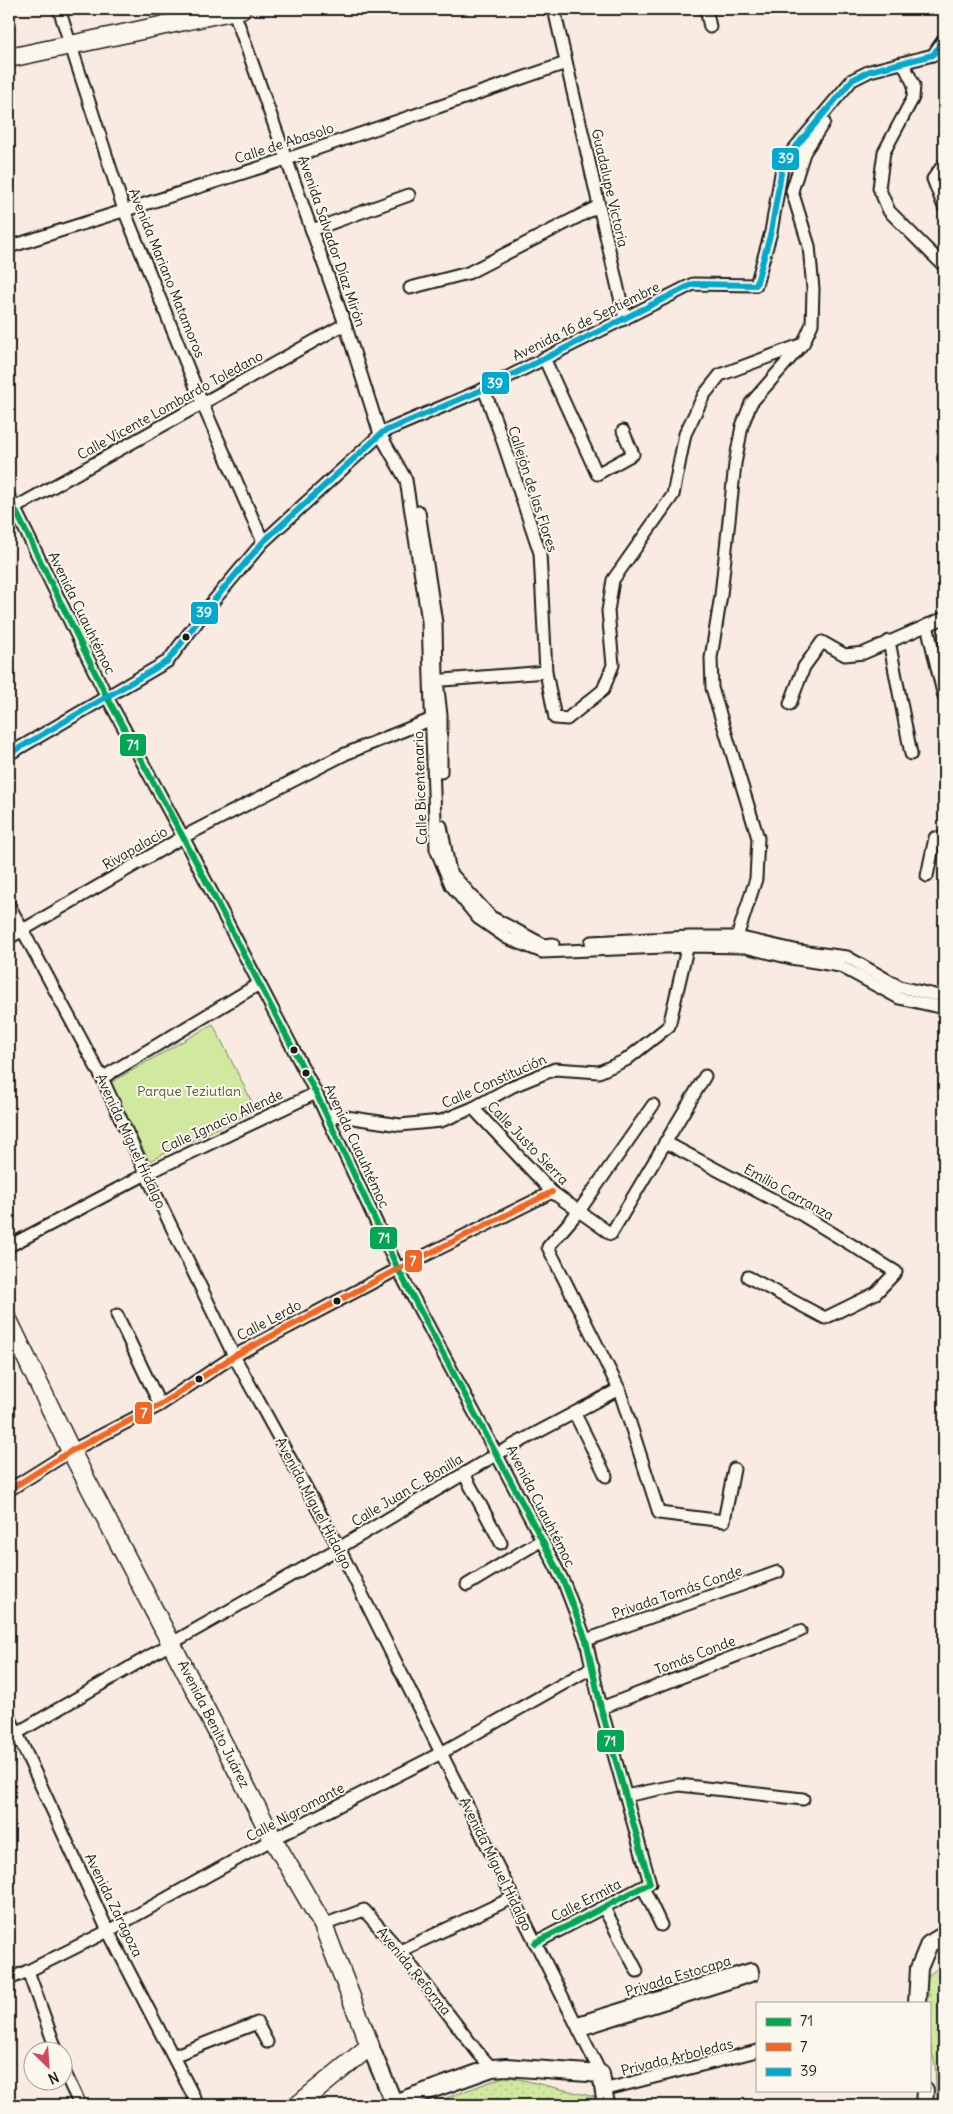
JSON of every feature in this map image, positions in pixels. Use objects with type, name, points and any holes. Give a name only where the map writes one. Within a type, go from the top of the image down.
[{"type":"main road","points":[[9,58],[236,9]]},
{"type":"main road","name":"Avenida Benito Juárez","points":[[9,1322],[71,1451],[274,1839],[323,1925],[370,2046]]},
{"type":"main road","points":[[917,2002],[919,1968],[929,1944],[944,1935]]},
{"type":"main road","points":[[298,2105],[370,2046],[394,2104],[499,2067],[600,2074]]},
{"type":"main road","name":"Avenida Miguel Hidalgo","points":[[600,2074],[605,2098]]},
{"type":"main road","points":[[924,2105],[925,2092]]},
{"type":"street","name":"Avenida Mariano Matamoros","points":[[59,9],[124,210],[203,405],[263,542]]},
{"type":"street","name":"Avenida Salvador Díaz Mirón","points":[[236,9],[381,431]]},
{"type":"street","name":"Guadalupe Victoria","points":[[554,9],[625,319]]},
{"type":"street","points":[[706,9],[710,27]]},
{"type":"street","name":"Avenida 16 de Septiembre","points":[[9,754],[168,661],[210,605],[263,542],[381,431],[484,390],[544,358],[694,284],[756,284],[771,232],[783,162],[852,80],[870,72],[933,55],[944,39]]},
{"type":"street","name":"Calle de Abasolo","points":[[9,247],[287,159],[566,63]]},
{"type":"street","points":[[903,63],[914,85],[913,98],[884,152],[879,188],[889,211],[944,266]]},
{"type":"street","points":[[737,937],[756,879],[758,838],[712,688],[712,658],[721,595],[735,464],[742,426],[751,403],[803,344],[812,324],[814,289],[809,246],[792,192],[804,153],[852,80]]},
{"type":"street","points":[[944,164],[933,179],[944,208]]},
{"type":"street","points":[[312,230],[409,195]]},
{"type":"street","points":[[410,288],[468,273],[599,206]]},
{"type":"street","name":"Calle Vicente Lombardo Toledano","points":[[10,505],[203,405],[345,324]]},
{"type":"street","name":"Callejón de las Flores","points":[[484,390],[502,436],[540,553],[546,672],[554,718],[567,719],[603,690],[613,665],[608,611],[613,580],[673,495],[686,434],[704,395],[720,375],[803,344]]},
{"type":"street","points":[[544,358],[597,474],[633,454],[623,430]]},
{"type":"street","name":"Calle Bicentenario","points":[[381,431],[406,480],[428,621],[437,717],[436,849],[451,885],[478,918],[507,938],[542,952],[689,941]]},
{"type":"street","name":"Avenida Cuauhtémoc","points":[[10,505],[106,697],[183,837],[316,1093],[398,1269],[564,1583],[586,1640],[601,1708],[647,1885],[661,1925]]},
{"type":"street","points":[[790,704],[804,667],[822,642],[845,655],[864,653],[944,618]]},
{"type":"street","points":[[927,625],[944,697]]},
{"type":"street","points":[[889,641],[911,754]]},
{"type":"street","points":[[433,681],[546,672]]},
{"type":"street","name":"Rivapalacio","points":[[9,938],[183,837],[344,754],[437,717]]},
{"type":"street","points":[[927,876],[940,838]]},
{"type":"street","name":"Avenida Miguel Hidalgo","points":[[9,905],[102,1078],[234,1356],[339,1548],[512,1898],[578,2026],[600,2074]]},
{"type":"street","points":[[689,941],[737,937],[799,951],[848,957],[900,987],[944,997]]},
{"type":"street","points":[[689,941],[745,947],[791,958],[840,966],[898,998],[944,1008]]},
{"type":"street","name":"Calle Constitución","points":[[326,1114],[400,1125],[441,1121],[472,1108],[513,1086],[555,1069],[599,1072],[626,1060],[669,1026],[689,941]]},
{"type":"street","points":[[102,1078],[259,984]]},
{"type":"street","points":[[665,1142],[705,1076]]},
{"type":"street","name":"Calle Ignacio Allende","points":[[9,1246],[145,1172],[316,1093]]},
{"type":"street","points":[[653,1105],[578,1211],[548,1247],[619,1389],[659,1513],[724,1521],[734,1469]]},
{"type":"street","name":"Calle Justo Sierra","points":[[472,1108],[552,1192],[611,1234],[665,1142]]},
{"type":"street","name":"Emilio Carranza","points":[[665,1142],[804,1216],[896,1272],[876,1293],[825,1318],[748,1277]]},
{"type":"street","points":[[9,1239],[145,1172]]},
{"type":"street","name":"Calle Lerdo","points":[[9,1490],[71,1451],[160,1405],[234,1356],[398,1269],[552,1192]]},
{"type":"street","points":[[117,1315],[160,1405]]},
{"type":"street","name":"Calle Juan C. Bonilla","points":[[12,1740],[172,1643],[339,1548],[497,1454],[619,1389]]},
{"type":"street","points":[[575,1414],[606,1476]]},
{"type":"street","points":[[464,1474],[501,1543]]},
{"type":"street","points":[[467,1585],[542,1540]]},
{"type":"street","name":"Privada Tomás Conde","points":[[586,1640],[778,1572]]},
{"type":"street","name":"Tomás Conde","points":[[601,1708],[800,1631]]},
{"type":"street","name":"Calle Nigromante","points":[[9,1979],[28,1972],[108,1931],[274,1839],[441,1753],[593,1667]]},
{"type":"street","name":"Avenida Zaragoza","points":[[9,1716],[12,1740],[198,2105]]},
{"type":"street","points":[[625,1796],[679,1785],[803,1799]]},
{"type":"street","name":"Calle Ermita","points":[[535,1943],[647,1885]]},
{"type":"street","points":[[400,1951],[512,1898]]},
{"type":"street","points":[[604,1908],[637,1972]]},
{"type":"street","name":"Avenida Reforma","points":[[323,1925],[364,1910],[400,1951],[479,2054],[499,2067]]},
{"type":"street","name":"Privada Estocapa","points":[[752,1970],[754,1976],[578,2026],[752,1970]]},
{"type":"street","points":[[28,1972],[53,2042]]},
{"type":"street","points":[[173,2056],[257,2022],[268,2042]]},
{"type":"street","name":"Privada Arboledas","points":[[605,2098],[756,2051]]},
{"type":"street","points":[[72,2088],[80,2105]]},
{"type":"green space","name":"Parque Teziutlan","points":[[213,1024],[256,1110],[149,1161],[110,1083]]},
{"type":"green space","points":[[944,1963],[944,2105],[937,2105],[935,2065],[930,2042],[930,2002],[921,2002],[923,1980]]},
{"type":"green space","points":[[506,2076],[603,2099],[604,2105],[427,2105]]},
{"type":"transit line","name":"39","points":[[9,754],[168,661],[210,605],[263,542],[383,432],[484,389],[693,284],[756,285],[771,232],[783,162],[852,80],[870,71],[933,55],[944,39]]},
{"type":"transit line","name":"71","points":[[9,497],[107,697],[183,837],[316,1093],[398,1269],[564,1583],[586,1640],[601,1708],[650,1883],[535,1943]]},
{"type":"transit line","name":"7","points":[[9,1490],[71,1451],[160,1405],[234,1356],[398,1269],[552,1192]]}]
